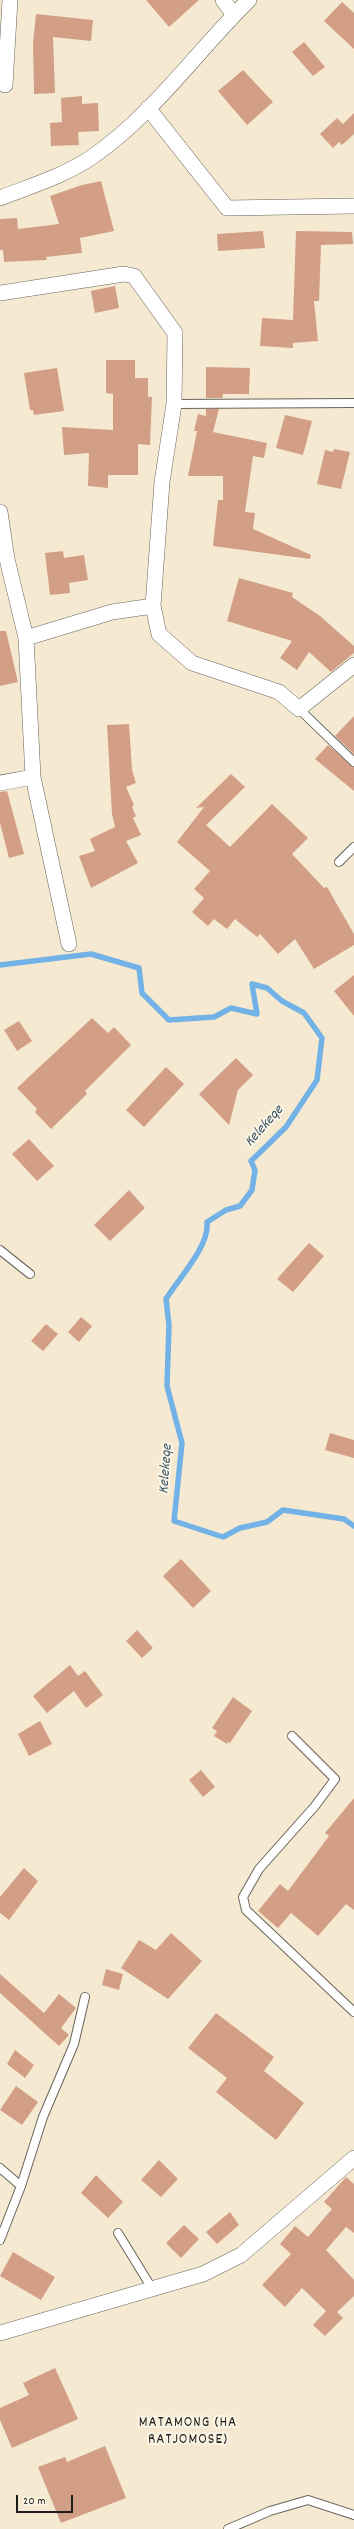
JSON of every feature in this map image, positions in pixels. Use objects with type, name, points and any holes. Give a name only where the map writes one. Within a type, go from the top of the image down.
[{"type":"street","points":[[5,85],[5,29],[10,0]]},
{"type":"street","points":[[223,0],[234,15]]},
{"type":"street","points":[[0,198],[61,174],[91,157],[148,108],[234,15],[250,0]]},
{"type":"street","points":[[148,108],[227,208],[354,206]]},
{"type":"street","points":[[0,293],[124,274],[134,276],[175,333],[174,404],[162,482],[153,606],[159,634],[192,663],[279,692],[299,709],[354,665]]},
{"type":"street","points":[[0,512],[7,559],[26,638],[33,777],[69,944]]},
{"type":"street","points":[[26,638],[112,612],[153,606]]},
{"type":"street","points":[[0,783],[33,777]]},
{"type":"street","points":[[0,2333],[153,2290],[203,2274],[241,2255],[354,2158]]},
{"type":"lane","points":[[174,404],[354,403]]},
{"type":"lane","points":[[299,709],[354,762]]},
{"type":"lane","points":[[339,862],[354,847]]},
{"type":"lane","points":[[0,1250],[30,1274]]},
{"type":"lane","points":[[292,1736],[335,1779],[315,1806],[259,1869],[243,1898],[246,1910],[354,2012]]},
{"type":"lane","points":[[0,2240],[21,2186],[43,2117],[74,2044],[85,1997]]},
{"type":"lane","points":[[0,2168],[21,2186]]},
{"type":"lane","points":[[118,2233],[153,2290]]},
{"type":"lane","points":[[228,2529],[270,2511],[308,2500],[354,2515]]},
{"type":"building","points":[[146,0],[199,0],[169,27]]},
{"type":"building","points":[[342,2],[354,13],[354,49],[324,21]]},
{"type":"building","points":[[36,14],[93,20],[91,41],[53,37],[55,93],[34,94],[33,43]]},
{"type":"building","points":[[304,42],[325,67],[313,76],[292,52]]},
{"type":"building","points":[[243,70],[273,102],[247,125],[218,91]]},
{"type":"building","points":[[82,96],[82,104],[98,103],[99,131],[78,132],[79,145],[51,146],[50,123],[62,122],[61,98]]},
{"type":"building","points":[[354,113],[354,134],[342,145],[339,142],[333,148],[320,134],[337,118],[343,124]]},
{"type":"building","points":[[101,181],[114,231],[80,238],[82,253],[46,257],[47,260],[4,262],[3,250],[0,250],[0,219],[17,218],[18,229],[59,224],[50,196],[82,185]]},
{"type":"building","points":[[263,231],[265,248],[218,251],[217,234]]},
{"type":"building","points":[[296,231],[352,232],[353,244],[321,245],[319,301],[314,301],[318,341],[293,343],[293,348],[260,346],[262,318],[293,320]]},
{"type":"building","points":[[115,286],[119,308],[95,313],[91,291]]},
{"type":"building","points":[[106,360],[135,360],[135,378],[148,378],[148,397],[152,397],[150,445],[138,444],[138,475],[108,475],[108,488],[88,486],[89,453],[64,455],[62,427],[113,430],[113,394],[106,393]]},
{"type":"building","points":[[206,367],[250,368],[249,394],[223,394],[222,398],[206,398]]},
{"type":"building","points":[[57,368],[64,411],[34,415],[33,410],[30,410],[24,373]]},
{"type":"building","points":[[206,409],[219,409],[213,432],[267,443],[264,458],[253,456],[245,512],[255,513],[253,529],[311,555],[310,559],[213,546],[218,500],[223,500],[223,476],[188,476],[197,431],[194,431],[198,414],[206,416]]},
{"type":"building","points":[[285,415],[312,421],[303,455],[276,448]]},
{"type":"building","points":[[334,449],[350,452],[341,489],[317,484],[325,450],[333,452]]},
{"type":"building","points":[[63,551],[64,558],[84,555],[88,580],[69,583],[70,593],[50,595],[45,553]]},
{"type":"building","points":[[239,578],[293,593],[292,597],[320,616],[354,646],[354,653],[331,672],[309,652],[297,670],[280,658],[292,641],[227,621]]},
{"type":"building","points":[[0,631],[6,631],[18,682],[0,686]]},
{"type":"building","points":[[354,716],[354,754],[335,736]]},
{"type":"building","points":[[129,724],[132,770],[136,783],[126,787],[134,805],[132,807],[136,816],[133,818],[141,835],[126,841],[138,863],[91,888],[79,856],[95,851],[90,839],[115,827],[112,814],[107,725]]},
{"type":"building","points":[[328,745],[354,767],[354,791],[315,759]]},
{"type":"building","points":[[231,774],[245,787],[206,825],[230,847],[272,804],[308,838],[292,854],[324,888],[327,887],[354,934],[354,945],[314,969],[295,939],[278,954],[260,934],[257,937],[235,919],[227,929],[214,919],[208,926],[192,912],[204,898],[194,889],[210,871],[177,842],[204,807],[196,808]]},
{"type":"building","points":[[7,791],[24,854],[9,858],[0,823],[0,792]]},
{"type":"building","points":[[354,975],[354,1016],[334,991]]},
{"type":"building","points":[[92,1018],[108,1033],[114,1027],[131,1045],[85,1091],[87,1094],[51,1129],[35,1112],[37,1109],[17,1088]]},
{"type":"building","points":[[19,1021],[32,1041],[17,1051],[4,1030]]},
{"type":"building","points":[[236,1058],[253,1075],[238,1090],[229,1125],[199,1094]]},
{"type":"building","points":[[166,1067],[184,1084],[144,1127],[126,1110]]},
{"type":"building","points":[[29,1139],[54,1166],[37,1181],[12,1154]]},
{"type":"building","points":[[129,1190],[145,1208],[110,1241],[94,1225]]},
{"type":"building","points":[[309,1243],[324,1256],[293,1292],[277,1279]]},
{"type":"building","points":[[81,1317],[92,1326],[79,1342],[68,1332]]},
{"type":"building","points":[[46,1324],[58,1334],[43,1351],[31,1341]]},
{"type":"building","points":[[330,1433],[354,1440],[354,1458],[325,1450]]},
{"type":"building","points":[[181,1559],[211,1591],[193,1608],[163,1576]]},
{"type":"building","points":[[137,1630],[153,1648],[142,1658],[126,1641]]},
{"type":"building","points":[[70,1665],[78,1676],[85,1671],[103,1695],[86,1708],[74,1691],[47,1713],[33,1696]]},
{"type":"building","points":[[233,1697],[252,1711],[230,1743],[228,1742],[227,1744],[214,1736],[217,1731],[212,1728]]},
{"type":"building","points":[[40,1721],[52,1744],[29,1756],[18,1734]]},
{"type":"building","points":[[201,1770],[215,1787],[203,1797],[189,1780]]},
{"type":"building","points":[[354,1798],[354,1910],[346,1904],[318,1936],[291,1913],[278,1928],[258,1911],[280,1884],[288,1891],[329,1836],[325,1833]]},
{"type":"building","points":[[24,1868],[38,1881],[9,1920],[0,1913],[0,1897]]},
{"type":"building","points":[[171,1933],[202,1961],[168,1999],[121,1968],[139,1940],[156,1950]]},
{"type":"building","points":[[106,1969],[123,1974],[119,1990],[102,1985]]},
{"type":"building","points":[[0,1974],[44,2013],[59,1994],[76,2008],[61,2028],[69,2035],[59,2046],[0,1993]]},
{"type":"building","points":[[216,2013],[274,2057],[264,2071],[304,2103],[276,2140],[216,2092],[227,2078],[188,2048]]},
{"type":"building","points":[[15,2050],[34,2065],[25,2078],[7,2064]]},
{"type":"building","points":[[16,2086],[38,2102],[22,2125],[0,2110]]},
{"type":"building","points":[[159,2160],[178,2179],[161,2197],[141,2180]]},
{"type":"building","points":[[96,2175],[123,2202],[108,2218],[81,2193]]},
{"type":"building","points":[[346,2177],[354,2184],[354,2233],[346,2227],[326,2250],[354,2280],[354,2296],[337,2312],[343,2318],[325,2336],[313,2325],[326,2311],[302,2288],[285,2307],[262,2285],[291,2254],[280,2244],[295,2226],[308,2237],[332,2209],[324,2202]]},
{"type":"building","points":[[230,2212],[239,2225],[217,2244],[206,2232]]},
{"type":"building","points":[[184,2225],[199,2239],[181,2258],[166,2243]]},
{"type":"building","points":[[13,2252],[55,2277],[41,2300],[0,2276]]},
{"type":"building","points":[[55,2368],[78,2419],[12,2448],[0,2420],[0,2408],[29,2395],[23,2383]]},
{"type":"building","points":[[105,2446],[126,2498],[61,2523],[38,2467],[65,2457],[67,2462]]},
{"type":"waterway","name":"Kelekeqe","points":[[0,965],[91,954],[139,968],[142,993],[169,1020],[214,1017],[231,1008],[257,1014],[252,984],[267,988],[282,1001],[304,1013],[322,1038],[317,1080],[286,1127],[251,1161],[255,1170],[252,1190],[240,1206],[226,1210],[207,1222],[207,1231],[199,1252],[166,1299],[169,1325],[167,1386],[182,1443],[174,1521],[223,1537],[240,1528],[267,1522],[283,1510],[344,1519],[354,1526]]},
{"type":"district","name":"MATAMONG (HA RATJOMOSE)","points":[[188,2432]]}]
